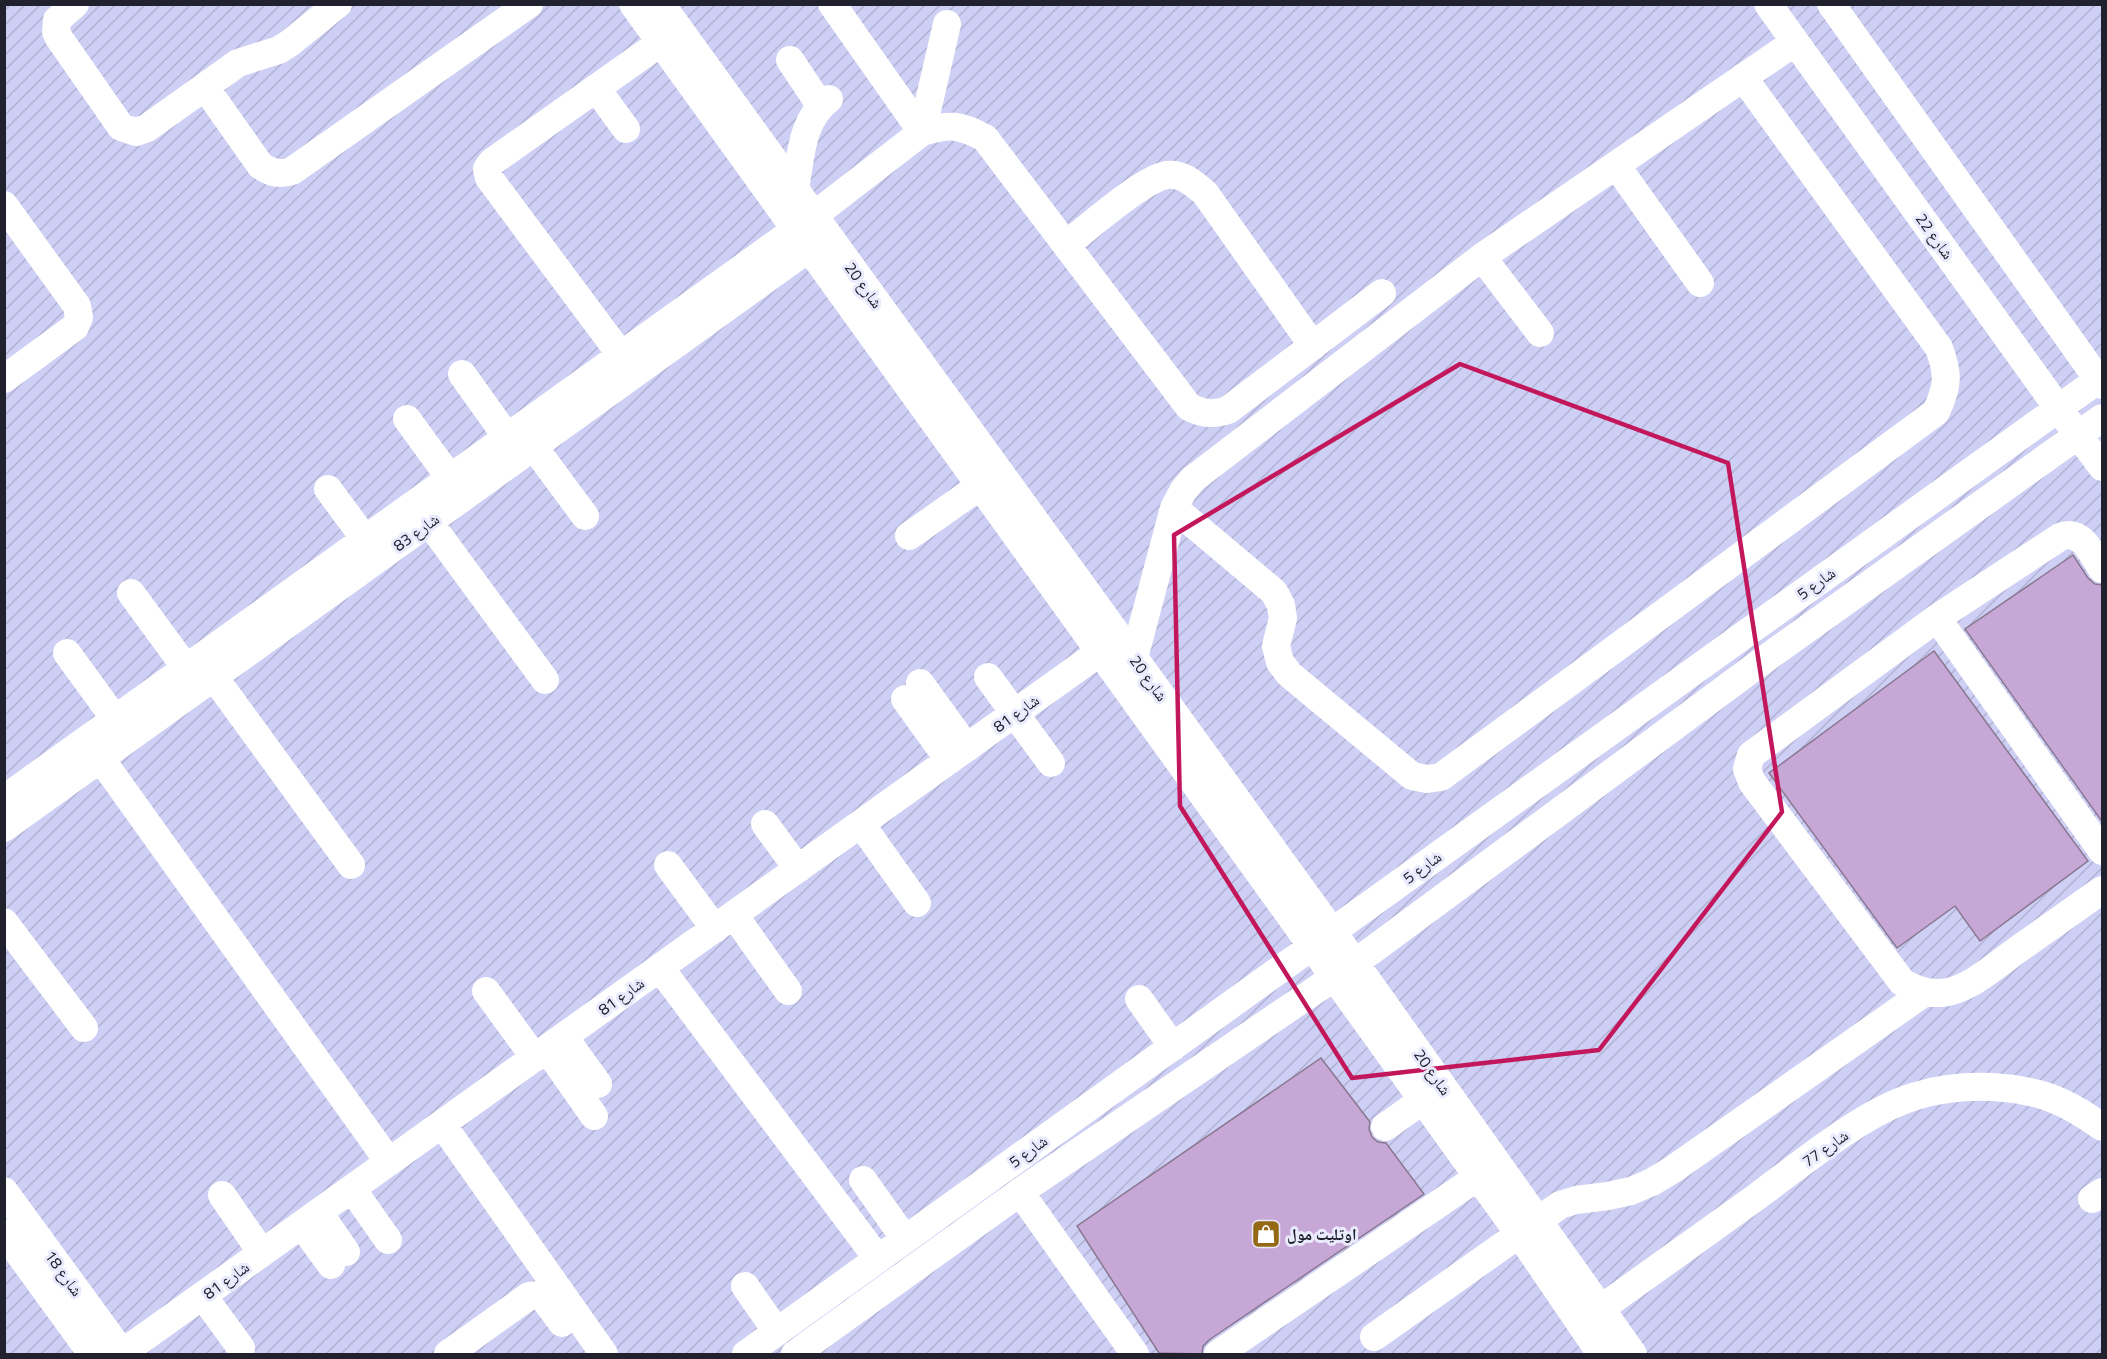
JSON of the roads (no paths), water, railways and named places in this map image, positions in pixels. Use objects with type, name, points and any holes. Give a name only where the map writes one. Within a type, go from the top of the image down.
[{"type":"street","points":[[75,4],[60,16],[56,32],[121,127],[129,131],[141,130],[238,63],[279,50],[338,4]]},
{"type":"street","points":[[205,87],[260,165],[272,172],[292,171],[529,4]]},
{"type":"street","name":"شارع 20","points":[[633,4],[660,43],[716,99],[795,189],[812,232],[980,486],[1118,649]]},
{"type":"street","name":"شارع 20","points":[[661,4],[716,99],[1118,649],[1590,1316],[1633,1354]]},
{"type":"street","points":[[832,4],[922,132]]},
{"type":"street","name":"شارع 22","points":[[1768,4],[2058,408],[2103,467]]},
{"type":"street","points":[[1831,4],[2101,382]]},
{"type":"street","points":[[922,132],[947,24]]},
{"type":"street","points":[[1118,649],[1174,508],[1193,479],[1482,257],[1795,42]]},
{"type":"street","points":[[621,355],[489,178],[487,169],[492,162],[660,43]]},
{"type":"street","points":[[790,60],[825,102],[807,124],[795,189]]},
{"type":"street","points":[[1174,508],[1274,592],[1281,604],[1283,618],[1276,646],[1280,662],[1289,674],[1412,776],[1426,779],[1441,777],[1936,412],[1946,392],[1947,369],[1939,348],[1743,77]]},
{"type":"street","points":[[596,88],[626,129]]},
{"type":"street","points":[[812,232],[922,132],[943,126],[965,127],[985,138],[1190,407],[1202,413],[1215,415],[1228,410],[1382,293]]},
{"type":"street","points":[[1616,165],[1700,283]]},
{"type":"street","points":[[1066,245],[1149,182],[1169,175],[1189,179],[1204,193],[1313,346]]},
{"type":"street","points":[[4,205],[77,306],[79,317],[75,327],[4,379]]},
{"type":"street","name":"شارع 83","points":[[4,828],[429,522],[457,488],[507,437],[621,355],[812,232]]},
{"type":"street","name":"شارع 83","points":[[4,799],[364,539],[534,447],[812,232]]},
{"type":"street","points":[[1482,257],[1540,333]]},
{"type":"street","points":[[462,374],[507,437]]},
{"type":"street","name":"شارع 5","points":[[763,1342],[2058,408],[2101,382]]},
{"type":"street","name":"شارع 5","points":[[795,1354],[1020,1192],[1345,970],[1772,654],[2103,418]]},
{"type":"street","points":[[407,419],[457,488]]},
{"type":"street","points":[[534,447],[585,516]]},
{"type":"street","points":[[909,536],[980,486]]},
{"type":"street","points":[[328,489],[364,539]]},
{"type":"street","points":[[429,522],[545,680]]},
{"type":"street","points":[[2103,569],[2081,539],[2067,534],[1937,618],[1751,755],[1747,769],[1752,782],[1902,982],[1913,988],[1925,992],[1941,993],[1956,990],[1970,983],[2103,890]]},
{"type":"street","points":[[131,593],[186,668]]},
{"type":"street","points":[[1937,618],[2103,851]]},
{"type":"street","name":"شارع 81","points":[[122,1354],[958,754],[1015,714],[1118,649]]},
{"type":"street","points":[[67,653],[115,719]]},
{"type":"street","points":[[214,677],[351,865]]},
{"type":"street","points":[[988,677],[1051,763]]},
{"type":"street","points":[[912,691],[958,754]]},
{"type":"street","points":[[101,759],[371,1175],[388,1240]]},
{"type":"street","points":[[765,824],[798,869]]},
{"type":"street","points":[[861,824],[917,903]]},
{"type":"street","points":[[668,865],[788,991]]},
{"type":"street","points":[[4,922],[84,1028]]},
{"type":"street","points":[[660,968],[878,1259]]},
{"type":"street","name":"شارع 20","points":[[1345,970],[1422,1100],[1478,1177],[1529,1228]]},
{"type":"street","points":[[486,991],[549,1048],[598,1084]]},
{"type":"street","points":[[1374,1337],[1560,1205],[1576,1200],[1608,1197],[1631,1191],[1672,1170],[1925,992]]},
{"type":"street","points":[[1138,999],[1173,1047]]},
{"type":"street","points":[[266,1023],[371,1175]]},
{"type":"street","points":[[549,1048],[594,1116]]},
{"type":"street","name":"شارع 77","points":[[1590,1316],[1829,1144],[1884,1110],[1915,1096],[1947,1088],[2015,1089],[2048,1095],[2079,1110],[2103,1127]]},
{"type":"street","points":[[1385,1126],[1422,1100]]},
{"type":"street","points":[[435,1129],[469,1191]]},
{"type":"street","points":[[435,1129],[604,1354]]},
{"type":"street","points":[[1218,1354],[1478,1177]]},
{"type":"street","points":[[863,1180],[905,1239]]},
{"type":"street","name":"شارع 18","points":[[4,1191],[122,1354]]},
{"type":"street","points":[[1020,1192],[1135,1354]]},
{"type":"street","points":[[222,1195],[262,1253]]},
{"type":"street","points":[[310,1219],[339,1258]]},
{"type":"street","name":"شارع 18","points":[[4,1233],[92,1354]]},
{"type":"street","points":[[741,1292],[763,1342]]},
{"type":"street","points":[[448,1354],[530,1296],[539,1295],[584,1354]]},
{"type":"street","points":[[203,1296],[241,1348]]},
{"type":"street","name":"شارع 20","points":[[1590,1316],[1601,1354]]},
{"type":"place","name":"اوتليت مول","points":[[1266,1234]]}]
